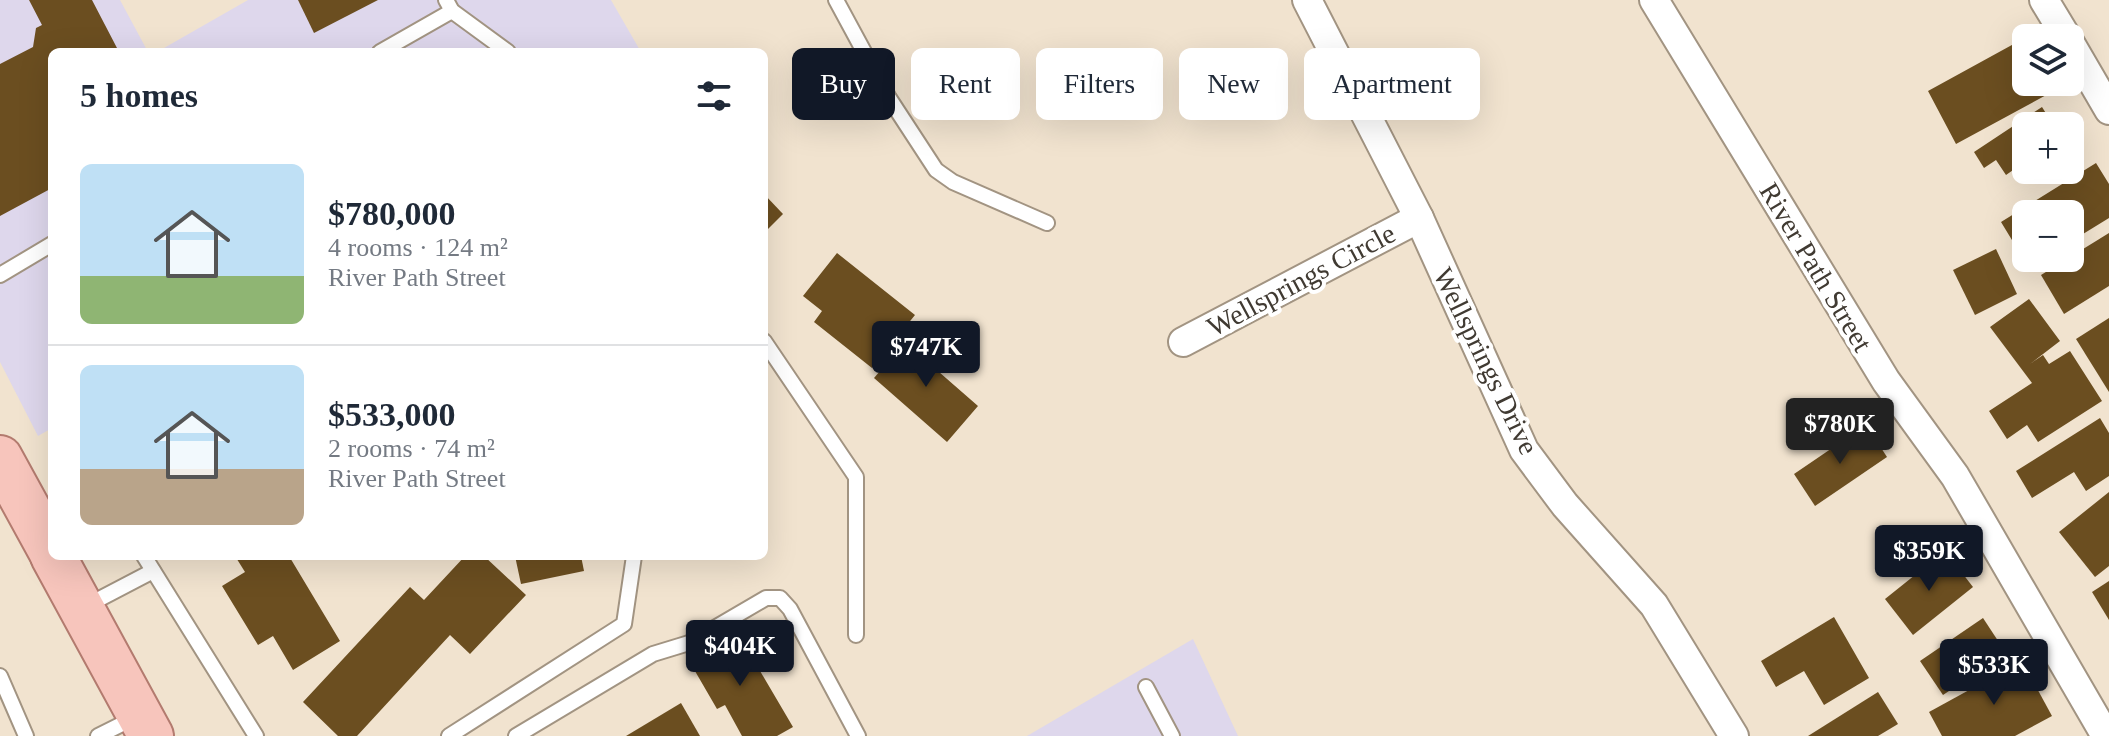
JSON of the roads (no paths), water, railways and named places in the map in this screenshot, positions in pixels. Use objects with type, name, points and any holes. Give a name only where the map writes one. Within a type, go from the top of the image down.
[{"type":"main road","points":[[0,458],[48,546]]},
{"type":"main road","points":[[56,560],[146,726]]},
{"type":"street","name":"Wellsprings Drive","points":[[1307,0],[1419,218],[1524,450],[1565,505],[1654,605],[1734,736]]},
{"type":"street","name":"River Path Street","points":[[1654,0],[1886,381],[1955,476],[2106,736]]},
{"type":"street","points":[[2044,0],[2058,24]]},
{"type":"street","points":[[2084,67],[2109,110]]},
{"type":"street","name":"Wellsprings Circle","points":[[1183,342],[1419,218]]},
{"type":"lane","points":[[836,0],[889,98],[936,170],[953,182],[1047,223]]},
{"type":"lane","points":[[386,48],[449,6],[503,48]]},
{"type":"lane","points":[[0,275],[48,246]]},
{"type":"lane","points":[[768,347],[856,477],[856,635]]},
{"type":"lane","points":[[146,560],[256,736]]},
{"type":"lane","points":[[449,736],[624,624],[633,560]]},
{"type":"lane","points":[[82,608],[153,571]]},
{"type":"lane","points":[[516,736],[653,654],[689,643],[766,598],[780,598],[790,609],[858,736]]},
{"type":"lane","points":[[0,676],[26,736]]},
{"type":"lane","points":[[1146,687],[1172,736]]},
{"type":"lane","points":[[98,736],[146,726]]}]
